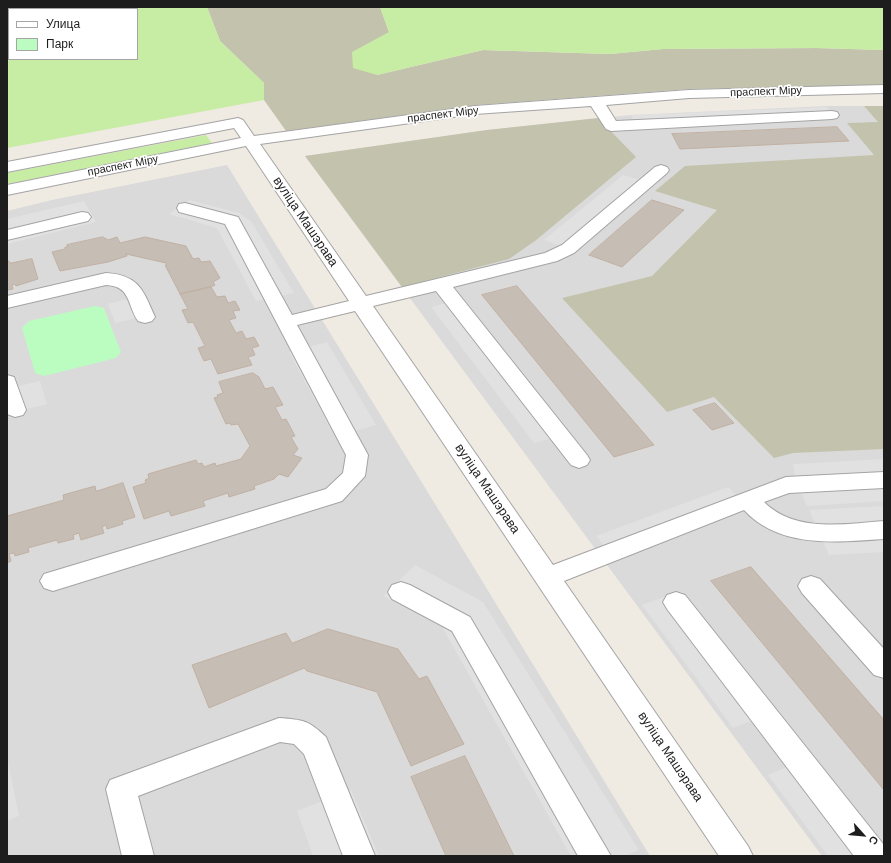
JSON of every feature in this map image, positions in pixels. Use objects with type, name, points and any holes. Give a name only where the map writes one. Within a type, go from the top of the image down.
[{"type":"street","name":"праспект Міру","points":[[7,167],[244,132],[475,110],[689,94],[884,89]]},
{"type":"street","points":[[596,101],[611,126],[832,115]]},
{"type":"street","name":"праспект Міру","points":[[7,190],[244,132]]},
{"type":"street","name":"вуліца Машэрава","points":[[244,132],[737,856]]},
{"type":"street","points":[[285,322],[551,258],[568,249],[660,170]]},
{"type":"street","points":[[53,581],[334,495],[354,476],[357,455],[232,221],[185,208]]},
{"type":"street","points":[[7,235],[82,217]]},
{"type":"street","points":[[7,302],[106,279],[117,279],[126,282],[131,288],[145,318]]},
{"type":"street","points":[[441,284],[579,460]]},
{"type":"street","points":[[7,382],[15,410]]},
{"type":"street","points":[[548,578],[786,485],[884,480]]},
{"type":"street","points":[[748,500],[763,515],[789,528],[818,534],[884,530]]},
{"type":"street","points":[[811,586],[884,667]]},
{"type":"street","points":[[401,592],[461,624],[595,856]]},
{"type":"street","points":[[676,602],[872,856]]},
{"type":"street","points":[[138,856],[121,789],[279,730],[301,732],[316,746],[359,856]]},
{"type":"shaded area","points":[[207,7],[380,7],[389,32],[377,75],[483,50],[610,54],[663,49],[816,48],[884,50],[884,85],[689,89],[477,105],[286,131],[264,100],[264,83],[220,41]]},
{"type":"shaded area","points":[[827,106],[884,106],[884,856],[822,856],[305,156],[487,130],[631,115]]},
{"type":"shaded area","points":[[864,106],[884,106],[884,449],[793,453],[774,458],[714,397],[667,412],[562,298],[652,276],[717,210],[655,191],[685,166],[874,155],[847,123],[878,122]]},
{"type":"shaded area","points":[[827,107],[836,118],[637,127],[631,115]]},
{"type":"shaded area","points":[[598,118],[636,157],[535,241],[509,259],[402,287],[305,156],[487,130]]},
{"type":"shaded area","points":[[227,165],[650,856],[7,856],[7,211],[52,200]]},
{"type":"shaded area","points":[[623,175],[653,184],[575,251],[544,240]]},
{"type":"shaded area","points":[[189,200],[239,213],[251,221],[294,293],[256,301],[217,228],[169,214]]},
{"type":"shaded area","points":[[84,201],[96,222],[7,244],[7,219]]},
{"type":"shaded area","points":[[143,295],[151,315],[115,323],[108,304]]},
{"type":"shaded area","points":[[462,299],[570,433],[534,443],[431,307]]},
{"type":"shaded area","points":[[327,342],[376,425],[335,437],[289,352]]},
{"type":"shaded area","points":[[40,381],[47,404],[7,414],[7,389]]},
{"type":"shaded area","points":[[884,459],[884,501],[807,506],[797,485],[793,464]]},
{"type":"shaded area","points":[[728,487],[750,509],[616,561],[596,536]]},
{"type":"shaded area","points":[[884,506],[884,552],[829,555],[809,510]]},
{"type":"shaded area","points":[[415,565],[483,602],[639,850],[624,856],[571,856],[442,627],[383,596]]},
{"type":"shaded area","points":[[681,591],[775,711],[733,728],[642,605]]},
{"type":"shaded area","points":[[811,756],[884,856],[828,856],[768,775]]},
{"type":"shaded area","points":[[7,757],[19,816],[7,821]]},
{"type":"shaded area","points":[[351,790],[379,856],[313,856],[297,811]]},
{"type":"green space","points":[[7,7],[207,7],[220,41],[264,83],[264,100],[7,148]]},
{"type":"green space","points":[[380,7],[884,7],[884,50],[816,48],[663,49],[610,54],[483,50],[377,75],[353,68],[352,52],[389,32]]},
{"type":"green space","points":[[206,135],[212,143],[7,184],[7,173]]},
{"type":"green space","points":[[95,306],[104,308],[121,352],[116,358],[44,376],[35,373],[22,328],[29,321]]},
{"type":"building","points":[[837,127],[849,141],[680,149],[672,134]]},
{"type":"building","points":[[652,200],[684,210],[622,267],[589,255]]},
{"type":"building","points":[[103,237],[108,240],[117,237],[120,243],[145,237],[186,246],[193,259],[199,258],[201,262],[210,261],[220,278],[213,282],[215,285],[211,287],[180,294],[165,265],[167,265],[166,263],[126,254],[127,256],[108,262],[60,271],[52,252],[65,249],[65,247],[68,247],[67,245]]},
{"type":"building","points":[[32,259],[38,279],[16,286],[15,284],[12,285],[13,289],[7,290],[7,261],[10,263]]},
{"type":"building","points":[[517,286],[654,445],[614,457],[482,295]]},
{"type":"building","points":[[211,287],[217,297],[225,296],[228,303],[235,301],[240,310],[233,311],[236,318],[229,320],[236,333],[242,331],[246,339],[254,337],[259,346],[252,348],[255,355],[248,357],[252,365],[218,374],[211,359],[204,361],[198,348],[205,346],[193,322],[188,323],[182,310],[188,309],[180,294]]},
{"type":"building","points":[[253,373],[259,377],[265,389],[273,387],[283,405],[275,407],[282,420],[286,419],[295,436],[291,437],[298,449],[293,455],[302,458],[288,477],[279,474],[274,479],[254,486],[255,489],[229,497],[228,493],[203,501],[205,506],[171,516],[169,511],[144,519],[133,487],[146,483],[145,480],[149,478],[148,474],[196,460],[198,464],[202,463],[204,467],[215,463],[216,466],[241,459],[250,446],[238,424],[226,424],[214,398],[223,393],[219,382]]},
{"type":"building","points":[[715,403],[734,423],[712,430],[693,410]]},
{"type":"building","points":[[123,483],[135,517],[122,521],[123,524],[107,529],[106,525],[102,527],[104,533],[81,540],[79,533],[73,535],[74,539],[58,543],[57,540],[28,548],[29,552],[15,556],[14,553],[9,554],[11,561],[7,563],[7,516],[64,500],[63,495],[95,486],[96,491]]},
{"type":"building","points":[[751,567],[884,720],[884,790],[711,581]]},
{"type":"building","points":[[328,629],[398,649],[419,679],[427,676],[464,744],[411,766],[377,692],[307,671],[304,668],[209,708],[192,665],[286,633],[292,643]]},
{"type":"building","points":[[465,756],[514,856],[446,856],[411,777]]}]
